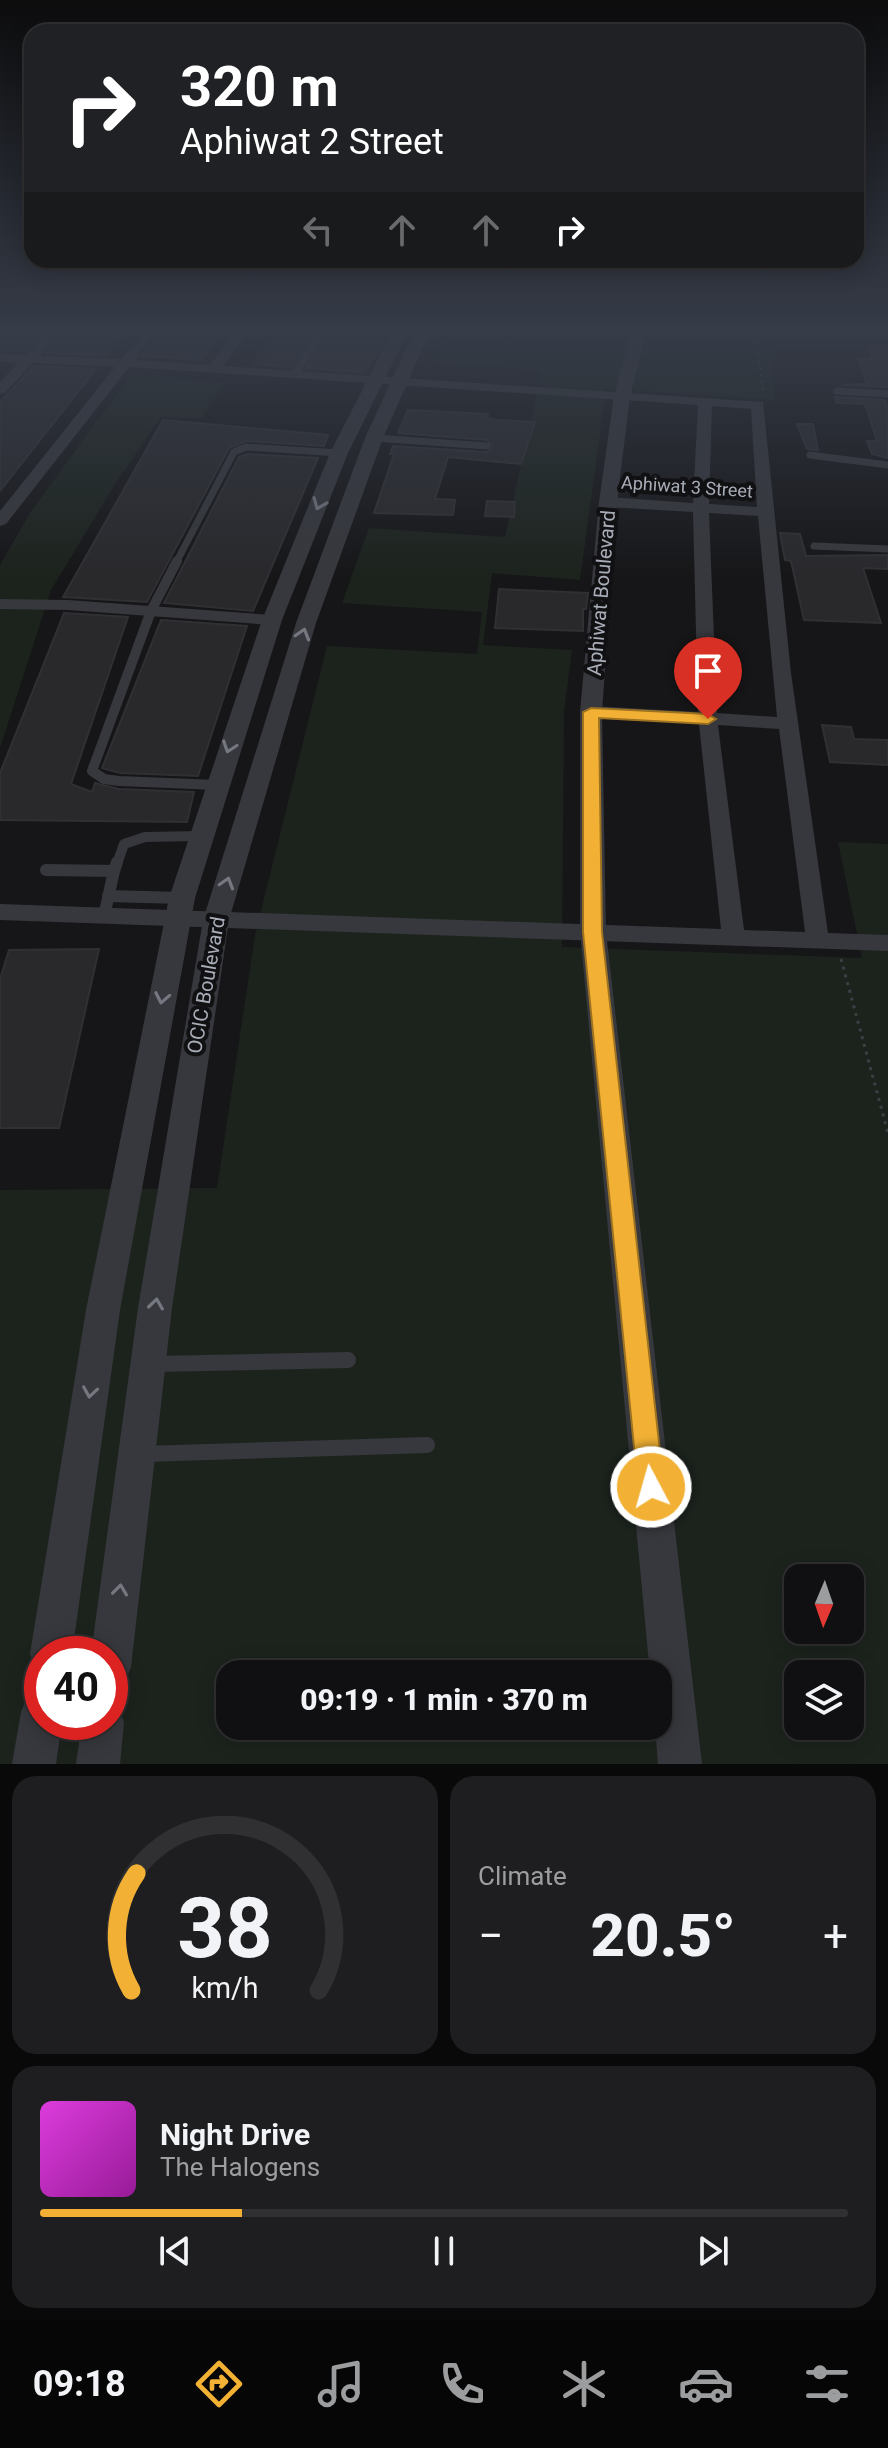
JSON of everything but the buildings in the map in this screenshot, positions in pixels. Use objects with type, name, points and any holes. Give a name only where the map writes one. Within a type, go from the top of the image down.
[{"type":"street","points":[[2,514],[83,414]]},
{"type":"street","name":"OCIC Boulevard","points":[[54,1636],[103,1310],[179,908],[272,620],[339,453],[363,414]]},
{"type":"street","name":"OCIC Boulevard","points":[[114,1636],[148,1364],[216,920],[306,623],[374,438],[378,414]]},
{"type":"street","name":"Aphiwat Boulevard","points":[[620,414],[608,502],[591,712],[593,932],[680,1764]]},
{"type":"street","points":[[705,414],[701,508],[708,719],[733,937]]},
{"type":"street","points":[[759,414],[764,512],[785,723],[818,940]]},
{"type":"street","name":"Aphiwat 3 Street","points":[[608,502],[764,512]]},
{"type":"street","points":[[591,712],[785,723]]},
{"type":"street","points":[[0,912],[106,906],[179,908],[216,920],[888,943]]},
{"type":"street","points":[[34,1764],[38,1740]]},
{"type":"street","points":[[98,1764],[101,1740]]},
{"type":"lane","points":[[374,438],[487,446]]},
{"type":"lane","points":[[217,785],[119,781],[104,779],[92,771],[151,611],[234,452],[246,447],[339,453]]},
{"type":"lane","points":[[810,455],[888,465]]},
{"type":"lane","points":[[814,546],[888,549]]},
{"type":"lane","points":[[0,604],[272,620]]},
{"type":"lane","points":[[106,906],[124,844],[134,839],[200,836]]},
{"type":"lane","points":[[46,870],[114,871]]},
{"type":"lane","points":[[148,1364],[348,1360]]},
{"type":"lane","points":[[137,1454],[427,1445]]},
{"type":"path","points":[[818,940],[840,958],[888,1133]]},
{"type":"shaded area","points":[[102,414],[204,414],[201,419],[161,417],[117,481],[51,590],[0,748],[0,565],[30,513]]},
{"type":"shaded area","points":[[532,414],[603,414],[580,580],[492,573],[483,645],[572,650],[564,711],[562,947],[862,958],[838,842],[888,844],[888,1764],[0,1764],[0,1190],[217,1188],[255,935],[327,646],[477,654],[482,612],[342,603],[369,528],[505,537]]},
{"type":"route","points":[[651,1487],[593,932],[591,712],[708,719]]}]
